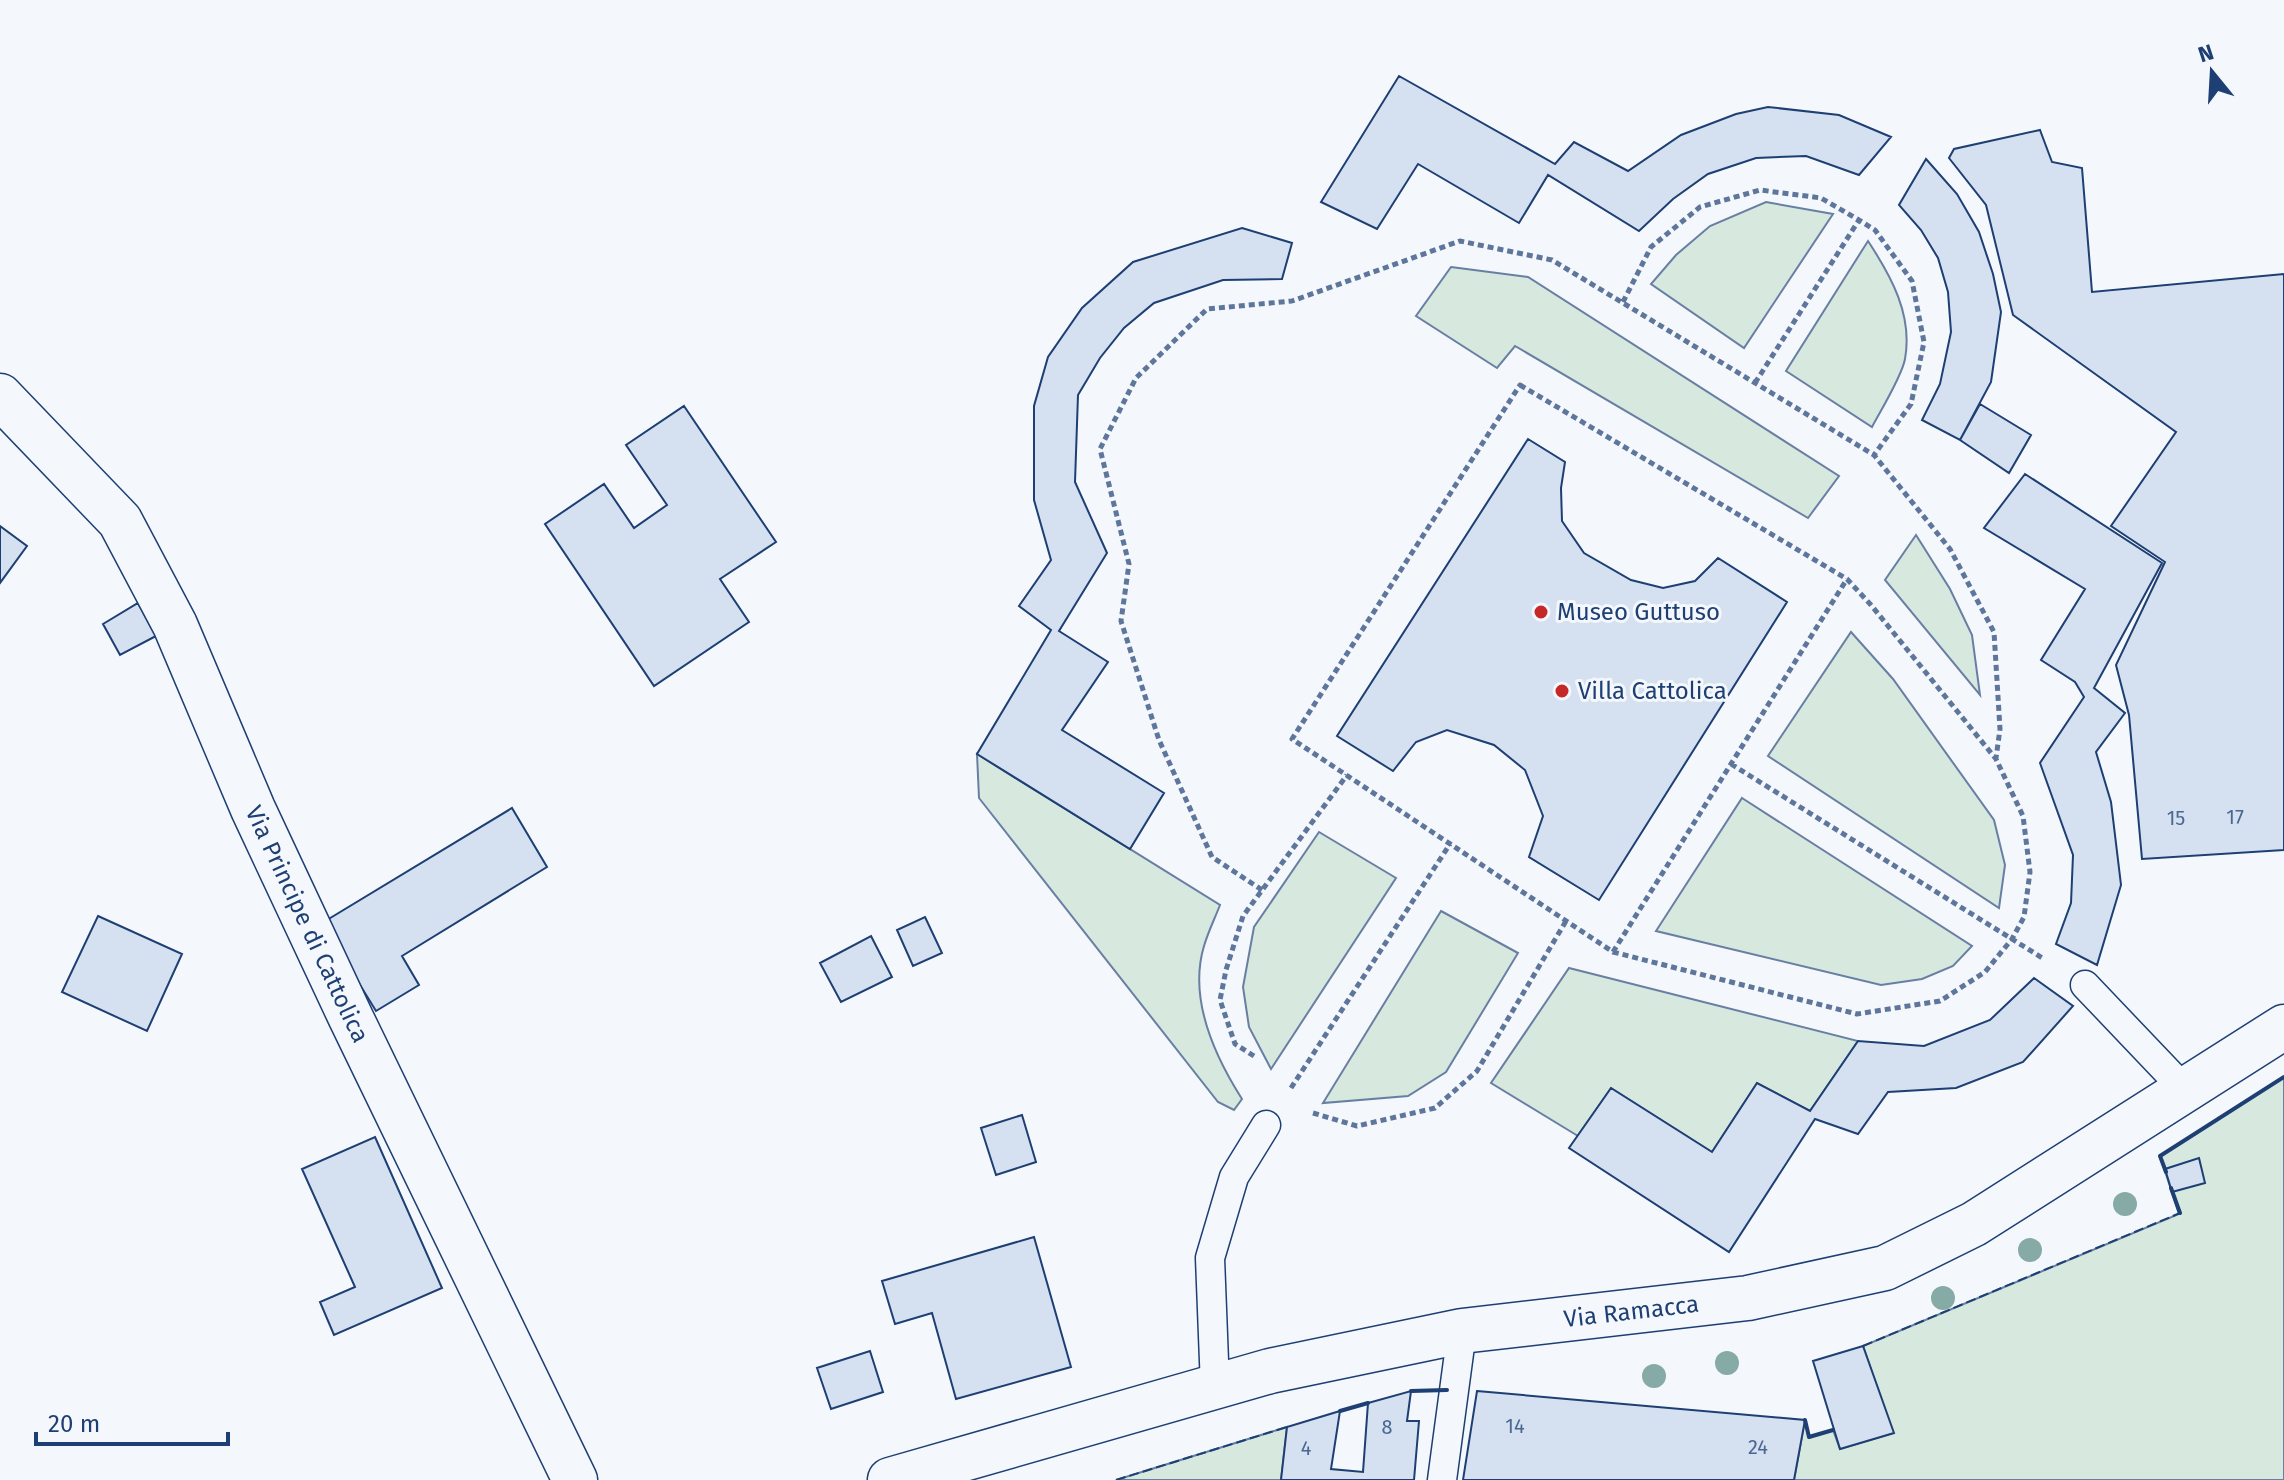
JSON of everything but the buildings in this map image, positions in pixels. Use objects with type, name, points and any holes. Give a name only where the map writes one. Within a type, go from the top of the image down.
[{"type":"main road","name":"Via Principe di Cattolica","points":[[0,396],[120,521],[175,625],[253,809],[343,1002],[575,1480]]},
{"type":"main road","name":"Via Ramacca","points":[[915,1477],[1270,1371],[1462,1331],[1748,1298],[1885,1268],[1974,1224],[2284,1027]]},
{"type":"lane","points":[[2085,985],[2185,1090]]},
{"type":"lane","points":[[1215,1387],[1210,1258],[1234,1177],[1266,1125]]},
{"type":"lane","points":[[1442,1480],[1462,1331]]},
{"type":"path","points":[[1623,302],[1651,247],[1700,207],[1760,190],[1821,198],[1859,220],[1875,230],[1912,281],[1924,342],[1911,404],[1874,455]]},
{"type":"path","points":[[1755,383],[1859,220]]},
{"type":"path","points":[[1262,890],[1212,857],[1159,740],[1121,621],[1129,564],[1100,449],[1136,378],[1207,309],[1292,301],[1460,241],[1552,260],[1874,455],[1950,549],[1994,632],[2000,729],[1996,759]]},
{"type":"path","points":[[1520,385],[1847,579],[1996,759],[2023,816],[2030,872],[2024,917],[2012,939],[1985,972],[1940,1001],[1857,1014],[1613,952],[1292,739],[1520,385]]},
{"type":"path","points":[[1613,952],[1847,579]]},
{"type":"path","points":[[1731,764],[2085,985]]},
{"type":"path","points":[[1254,1056],[1235,1044],[1220,1000],[1243,916],[1347,775]]},
{"type":"path","points":[[1266,1125],[1450,844]]},
{"type":"path","points":[[1285,1098],[1300,1110],[1357,1126],[1435,1108],[1477,1071],[1566,921]]},
{"type":"shaded area","points":[[1766,202],[1833,214],[1744,348],[1651,284],[1676,255],[1710,226]]},
{"type":"shaded area","points":[[1868,241],[1898,297],[1907,343],[1900,374],[1872,427],[1786,371]]},
{"type":"shaded area","points":[[1451,267],[1528,277],[1839,476],[1808,518],[1515,346],[1497,368],[1416,316]]},
{"type":"shaded area","points":[[1916,535],[1950,589],[1972,635],[1980,695],[1885,580]]},
{"type":"shaded area","points":[[1851,632],[1893,679],[1994,820],[2005,865],[1999,908],[1768,756]]},
{"type":"shaded area","points":[[977,754],[1220,905],[1204,946],[1199,986],[1206,1026],[1213,1045],[1242,1099],[1234,1110],[1218,1102],[979,798]]},
{"type":"shaded area","points":[[1742,798],[1972,946],[1953,966],[1922,979],[1881,985],[1656,931]]},
{"type":"shaded area","points":[[1319,832],[1396,878],[1271,1069],[1249,1027],[1243,987],[1254,927]]},
{"type":"shaded area","points":[[1441,911],[1518,953],[1446,1072],[1408,1096],[1323,1103]]},
{"type":"shaded area","points":[[1569,968],[1858,1041],[1810,1111],[1757,1083],[1712,1152],[1611,1088],[1578,1136],[1491,1083]]},
{"type":"shaded area","points":[[2284,1077],[2284,1480],[1794,1480],[1805,1420],[1809,1437],[1833,1430],[1840,1449],[1893,1433],[1863,1346],[2179,1214],[2160,1156]]},
{"type":"shaded area","points":[[1287,1427],[1281,1480],[1116,1480]]},
{"type":"fence","points":[[1863,1346],[2180,1213]]},
{"type":"fence","points":[[1116,1480],[1287,1427]]},
{"type":"wall","points":[[2166,1172],[2160,1156],[2284,1077]]},
{"type":"wall","points":[[2171,1188],[2180,1213]]},
{"type":"wall","points":[[1411,1391],[1447,1390]]},
{"type":"wall","points":[[1340,1411],[1368,1403]]},
{"type":"wall","points":[[1805,1420],[1809,1437],[1833,1430]]},
{"type":"place","name":"Museo Guttuso","points":[[1541,612]]},
{"type":"place","name":"Villa Cattolica","points":[[1562,691]]}]
